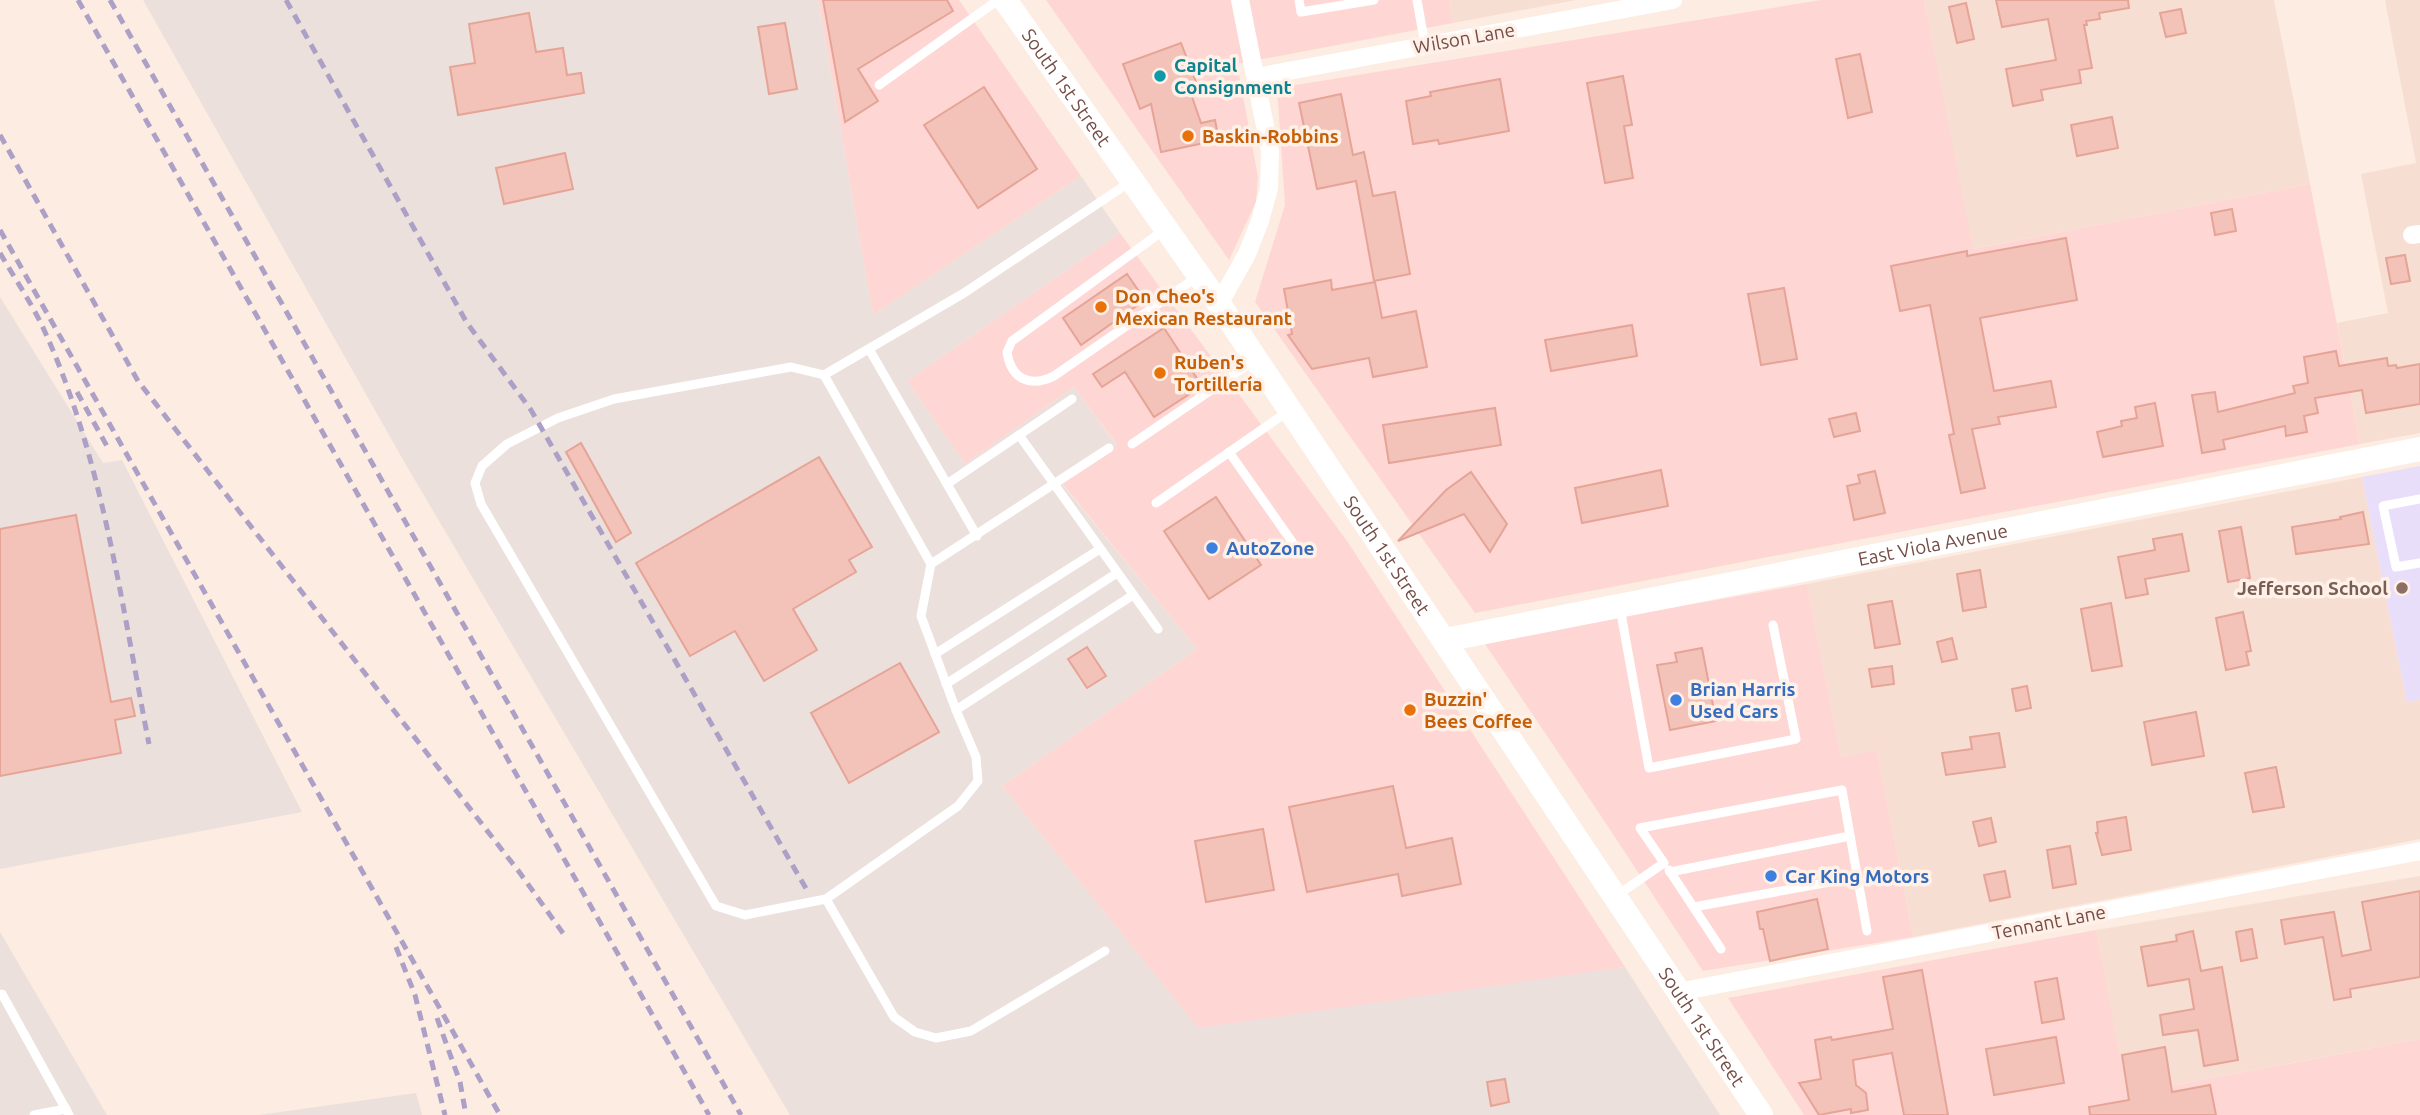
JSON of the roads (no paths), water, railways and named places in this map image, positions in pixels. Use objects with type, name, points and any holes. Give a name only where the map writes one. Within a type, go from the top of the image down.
[{"type":"main road","name":"South 1st Street","points":[[1004,0],[1219,304],[1761,1115]]},
{"type":"main road","name":"East Viola Avenue","points":[[1444,640],[2420,449]]},
{"type":"street","points":[[1219,304],[1247,254],[1269,187],[1270,151],[1240,0]]},
{"type":"street","name":"Wilson Lane","points":[[1255,76],[1667,1]]},
{"type":"street","name":"Tennant Lane","points":[[1678,992],[2420,851]]},
{"type":"lane","points":[[879,85],[998,0]]},
{"type":"lane","points":[[1299,0],[1301,12],[1374,0]]},
{"type":"lane","points":[[1417,0],[1425,46]]},
{"type":"lane","points":[[824,375],[931,564],[921,616],[976,757],[978,781],[958,806],[826,899],[745,915],[716,906],[481,504],[475,483],[482,466],[507,444],[558,418],[614,400],[790,367],[824,375],[964,293],[1132,181]]},
{"type":"lane","points":[[1166,229],[1013,341],[1007,352],[1014,370],[1020,378],[1030,382],[1041,382],[1054,376],[1199,276]]},
{"type":"lane","points":[[869,349],[977,536]]},
{"type":"lane","points":[[1132,444],[1256,359]]},
{"type":"lane","points":[[947,484],[1072,399]]},
{"type":"lane","points":[[1156,503],[1290,410]]},
{"type":"lane","points":[[1019,435],[1158,629]]},
{"type":"lane","points":[[931,564],[1110,448]]},
{"type":"lane","points":[[1229,452],[1300,553]]},
{"type":"lane","points":[[2420,499],[2383,506],[2396,568],[2420,563]]},
{"type":"lane","points":[[935,654],[1100,549]]},
{"type":"lane","points":[[946,684],[1117,573]]},
{"type":"lane","points":[[956,710],[1133,596]]},
{"type":"lane","points":[[1620,606],[1649,768],[1796,739],[1773,625]]},
{"type":"lane","points":[[1721,949],[1640,828],[1842,790],[1867,931]]},
{"type":"lane","points":[[1670,872],[1850,836]]},
{"type":"lane","points":[[1615,897],[1664,863]]},
{"type":"lane","points":[[1694,907],[1857,877]]},
{"type":"lane","points":[[826,899],[894,1017],[915,1032],[936,1038],[971,1031],[1105,951]]},
{"type":"lane","points":[[2,994],[68,1112],[34,1115]]},
{"type":"railway","points":[[78,0],[709,1115]]},
{"type":"railway","points":[[110,0],[741,1115]]},
{"type":"railway","points":[[286,0],[467,323],[531,410],[808,892]]},
{"type":"railway","points":[[0,135],[138,381],[520,873],[565,936]]},
{"type":"railway","points":[[0,230],[500,1115]]},
{"type":"railway","points":[[0,253],[45,332],[82,431],[109,535],[149,744]]},
{"type":"railway","points":[[77,392],[108,448]]},
{"type":"railway","points":[[396,947],[415,995],[445,1115]]},
{"type":"railway","points":[[437,1018],[460,1082],[466,1115]]},
{"type":"place","name":"Capital Consignment","points":[[1160,76]]},
{"type":"place","name":"Baskin-Robbins","points":[[1188,136]]},
{"type":"place","name":"Don Cheo's Mexican Restaurant","points":[[1101,307]]},
{"type":"place","name":"Ruben's Tortillería","points":[[1160,373]]},
{"type":"place","name":"AutoZone","points":[[1212,548]]},
{"type":"place","name":"Jefferson School","points":[[2402,588]]},
{"type":"place","name":"Brian Harris Used Cars","points":[[1676,700]]},
{"type":"place","name":"Buzzin' Bees Coffee","points":[[1410,710]]},
{"type":"place","name":"Car King Motors","points":[[1771,876]]}]
